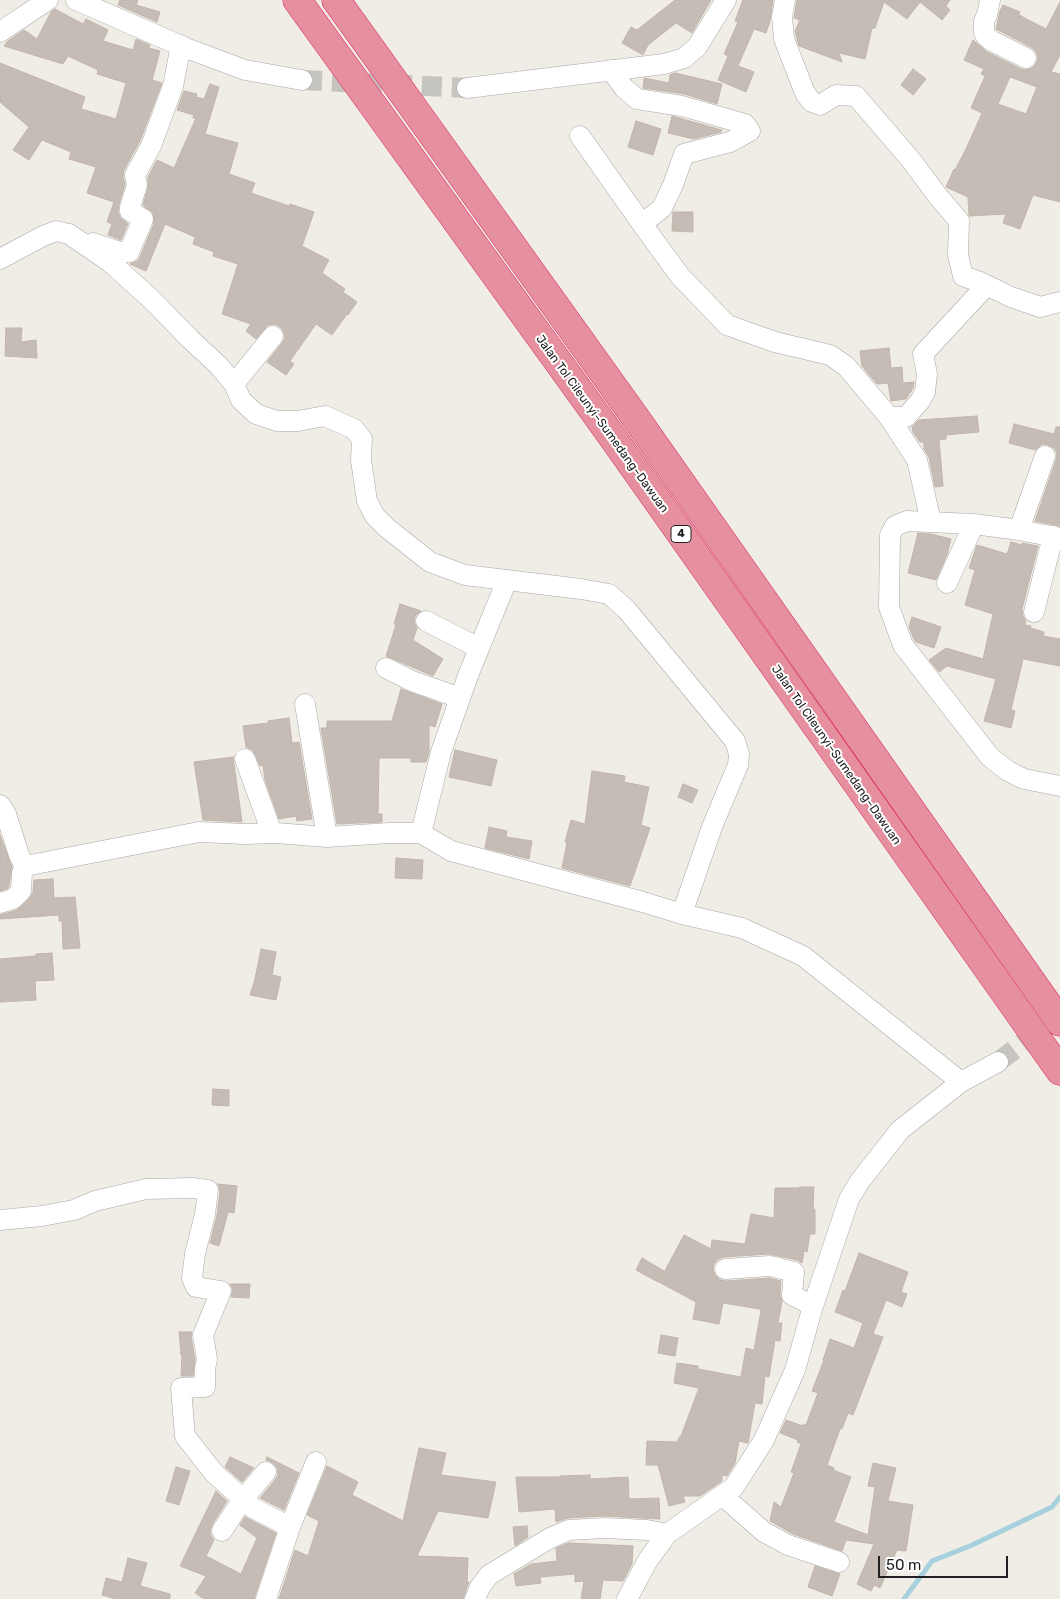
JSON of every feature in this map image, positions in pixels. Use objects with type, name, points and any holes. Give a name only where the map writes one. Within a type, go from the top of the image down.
[{"type":"highway","name":"Jalan Tol Cileunyi–Sumedang–Dawuan","points":[[297,0],[611,435],[1060,1071]]},
{"type":"highway","name":"4","points":[[336,0],[635,417],[1060,1022]]},
{"type":"street","points":[[0,32],[48,0]]},
{"type":"street","points":[[76,0],[182,46],[245,70],[302,80]]},
{"type":"street","points":[[467,88],[664,64],[684,58],[697,47],[726,0]]},
{"type":"street","points":[[785,0],[782,17],[784,39],[805,93],[812,102],[820,105],[836,95],[856,96],[911,160],[959,221],[958,255],[963,276],[1010,297],[1040,307],[1060,302]]},
{"type":"street","points":[[990,0],[984,21],[984,33],[992,40],[1026,58]]},
{"type":"street","points":[[85,245],[94,242],[123,253],[129,252],[143,219],[130,211],[137,185],[135,175],[151,146],[173,86],[182,46]]},
{"type":"street","points":[[611,70],[624,88],[637,99],[682,106],[745,124],[750,131],[730,142],[684,154],[673,185],[662,208],[642,224]]},
{"type":"street","points":[[580,136],[680,276],[728,324],[774,342],[830,355],[846,366],[889,417],[917,460],[930,522]]},
{"type":"street","points":[[0,259],[56,231],[69,234],[110,262],[152,300],[219,366],[234,384],[241,400],[256,414],[278,421],[325,416],[354,429],[362,439],[361,460],[367,501],[376,516],[387,528],[430,562],[465,575],[609,594],[626,608],[735,741],[739,754],[738,765],[712,827],[682,914]]},
{"type":"street","points":[[889,417],[906,416],[920,401],[925,392],[926,374],[923,354],[986,286]]},
{"type":"street","points":[[234,384],[272,336]]},
{"type":"street","points":[[1019,530],[1045,456]]},
{"type":"street","points":[[1034,612],[1057,537],[974,524],[907,521],[894,526],[890,535],[889,606],[903,645],[990,757],[1008,771],[1024,780],[1060,786]]},
{"type":"street","points":[[947,583],[974,524]]},
{"type":"street","points":[[421,833],[441,752],[479,648],[507,580]]},
{"type":"street","points":[[426,621],[479,648]]},
{"type":"street","points":[[386,668],[412,681],[460,698]]},
{"type":"street","points":[[306,704],[327,837]]},
{"type":"street","points":[[245,759],[272,833]]},
{"type":"street","points":[[0,805],[6,814],[18,855],[25,866]]},
{"type":"street","points":[[25,866],[199,832],[272,833],[327,837],[421,833],[451,851],[682,914],[742,928],[803,956],[961,1082]]},
{"type":"street","points":[[0,903],[13,899],[22,891],[22,873],[25,866]]},
{"type":"street","points":[[627,1599],[648,1560],[667,1534],[734,1487],[764,1440],[795,1370],[813,1306],[850,1198],[860,1181],[900,1130],[961,1082],[998,1062]]},
{"type":"street","points":[[0,1220],[42,1216],[74,1210],[110,1197],[146,1190],[192,1188],[208,1190],[192,1278],[196,1287],[221,1291],[203,1335],[207,1359],[205,1387],[181,1388],[185,1436],[214,1473],[243,1500],[253,1508],[290,1527]]},
{"type":"street","points":[[725,1269],[770,1266],[794,1272],[792,1295],[813,1306]]},
{"type":"street","points":[[266,1599],[290,1527],[316,1462]]},
{"type":"street","points":[[222,1531],[243,1500],[266,1472]]},
{"type":"street","points":[[723,1496],[764,1532],[788,1545],[839,1562]]},
{"type":"street","points":[[475,1599],[480,1587],[489,1575],[550,1538],[569,1530],[604,1528],[647,1530],[667,1534]]},
{"type":"building","points":[[120,0],[138,0],[136,5],[160,12],[157,22],[118,5]]},
{"type":"building","points":[[675,0],[711,0],[692,33],[676,23],[648,45],[643,55],[622,43],[631,27],[637,30]]},
{"type":"building","points":[[743,0],[773,0],[766,33],[754,29],[738,66],[754,72],[746,92],[718,80],[728,56],[724,54],[738,22],[735,21]]},
{"type":"building","points":[[797,0],[950,0],[946,6],[950,10],[942,20],[920,2],[907,19],[884,2],[875,28],[872,28],[865,59],[839,53],[842,62],[799,46],[795,31],[800,20],[794,18]]},
{"type":"building","points":[[1060,2],[1060,55],[1051,72],[1060,74],[1060,202],[1033,195],[1020,229],[1003,223],[1006,214],[969,216],[968,197],[946,187],[982,113],[971,108],[985,76],[981,74],[984,69],[964,60],[973,40],[987,52],[1021,69],[1032,68],[1036,64],[1038,58],[1036,51],[996,29],[1003,5],[1020,12],[1019,15],[1046,29]],"holes":[[[1010,77],[1037,87],[1026,114],[998,104]]]},
{"type":"building","points":[[55,9],[83,24],[86,19],[108,30],[103,41],[133,50],[136,39],[150,45],[149,48],[160,51],[152,80],[162,83],[140,141],[124,170],[125,184],[118,211],[120,217],[128,224],[121,240],[108,235],[112,224],[107,222],[114,202],[87,193],[96,167],[69,159],[71,152],[42,140],[29,160],[13,150],[29,127],[0,102],[0,63],[85,97],[81,109],[116,119],[126,83],[97,74],[98,70],[68,56],[63,64],[4,46],[24,30],[37,39],[51,12]]},
{"type":"building","points":[[913,69],[926,79],[913,95],[901,85]]},
{"type":"building","points":[[675,73],[722,84],[717,104],[684,94],[643,88],[644,78],[669,83],[670,75]]},
{"type":"building","points":[[210,84],[219,87],[205,134],[238,143],[229,174],[255,183],[251,193],[314,212],[302,246],[329,260],[322,273],[345,289],[343,292],[357,302],[332,335],[316,324],[290,361],[294,364],[286,375],[267,362],[285,338],[281,327],[275,324],[268,325],[256,339],[246,331],[251,324],[222,314],[238,264],[213,256],[214,252],[193,244],[195,237],[165,224],[146,271],[130,264],[137,261],[140,257],[154,223],[153,213],[143,205],[148,188],[148,177],[157,160],[174,168],[196,118],[193,118],[194,115],[177,110],[184,91],[197,94],[196,97],[204,99]]},
{"type":"building","points":[[672,116],[722,130],[721,132],[694,139],[668,133]]},
{"type":"building","points":[[636,121],[661,129],[653,155],[628,147]]},
{"type":"building","points":[[673,212],[693,212],[693,232],[672,231]]},
{"type":"building","points":[[6,328],[22,328],[21,342],[36,340],[37,358],[5,356]]},
{"type":"building","points":[[889,348],[891,368],[902,367],[903,383],[914,382],[913,388],[906,399],[891,401],[888,383],[877,384],[862,367],[860,351]]},
{"type":"building","points":[[977,416],[979,432],[946,435],[946,439],[939,440],[943,486],[935,487],[929,457],[924,449],[924,442],[920,442],[912,427],[919,420]]},
{"type":"building","points":[[1014,424],[1054,434],[1056,427],[1060,427],[1060,526],[1035,521],[1057,453],[1054,448],[1048,445],[1042,444],[1035,450],[1009,443]]},
{"type":"building","points":[[918,533],[951,539],[947,555],[936,580],[908,573]]},
{"type":"building","points":[[1011,542],[1038,546],[1022,609],[1023,616],[1026,621],[1025,625],[1044,632],[1043,636],[1060,639],[1060,666],[1023,659],[1011,710],[1015,711],[1011,728],[984,721],[996,679],[947,666],[939,672],[929,660],[946,648],[983,659],[993,614],[965,605],[975,570],[969,568],[977,545],[1007,554]]},
{"type":"building","points":[[400,604],[421,611],[415,616],[414,622],[417,628],[413,640],[443,659],[433,676],[386,656],[396,625],[394,624]]},
{"type":"building","points":[[912,617],[941,627],[934,648],[916,642],[909,627]]},
{"type":"building","points":[[401,689],[442,704],[435,727],[429,725],[429,753],[426,762],[411,762],[411,758],[379,758],[378,814],[382,814],[382,822],[337,824],[321,728],[327,728],[327,721],[392,721]]},
{"type":"building","points":[[289,718],[292,743],[299,742],[312,819],[297,821],[296,816],[279,819],[265,780],[263,765],[260,766],[253,750],[246,747],[243,726]]},
{"type":"building","points":[[455,750],[497,760],[491,786],[449,777]]},
{"type":"building","points":[[233,757],[242,822],[203,820],[194,762]]},
{"type":"building","points":[[592,771],[625,776],[624,782],[649,787],[641,825],[650,828],[630,886],[562,868],[567,843],[565,842],[571,820],[585,824]]},
{"type":"building","points":[[683,784],[698,790],[692,803],[678,797]]},
{"type":"building","points":[[489,827],[507,831],[506,837],[532,841],[529,859],[485,848]]},
{"type":"building","points":[[0,835],[12,867],[9,886],[7,889],[0,891]]},
{"type":"building","points":[[396,858],[423,860],[422,879],[395,878]]},
{"type":"building","points":[[53,879],[54,898],[75,897],[80,948],[63,949],[62,921],[59,921],[59,915],[0,919],[0,915],[17,910],[29,899],[33,892],[34,880]]},
{"type":"building","points":[[261,949],[276,952],[272,975],[281,977],[276,1000],[250,995]]},
{"type":"building","points":[[52,953],[54,980],[35,981],[36,1000],[0,1002],[0,959]]},
{"type":"building","points":[[213,1089],[229,1090],[229,1106],[212,1105]]},
{"type":"building","points":[[218,1184],[237,1186],[234,1213],[228,1212],[219,1246],[210,1243],[217,1215],[220,1191]]},
{"type":"building","points":[[814,1187],[813,1209],[815,1209],[815,1234],[810,1234],[807,1252],[804,1251],[802,1263],[797,1260],[769,1254],[724,1257],[718,1259],[714,1264],[713,1270],[720,1280],[769,1278],[781,1281],[780,1294],[782,1301],[778,1323],[782,1323],[780,1341],[775,1340],[769,1377],[765,1376],[762,1404],[755,1403],[748,1443],[739,1441],[735,1463],[727,1476],[722,1475],[722,1481],[700,1496],[683,1496],[685,1502],[669,1506],[658,1465],[646,1465],[647,1441],[677,1442],[681,1436],[699,1388],[674,1383],[677,1363],[698,1366],[698,1369],[741,1377],[746,1348],[754,1350],[761,1311],[760,1309],[723,1303],[719,1324],[693,1319],[696,1302],[659,1282],[684,1235],[711,1249],[712,1240],[745,1244],[751,1214],[774,1218],[775,1188]]},
{"type":"building","points":[[859,1253],[908,1272],[901,1292],[907,1294],[902,1307],[886,1300],[873,1334],[883,1337],[853,1415],[848,1413],[827,1465],[834,1468],[833,1470],[851,1477],[834,1522],[868,1535],[875,1487],[868,1486],[873,1463],[896,1468],[888,1501],[913,1505],[906,1551],[897,1550],[880,1588],[874,1585],[871,1591],[857,1584],[874,1544],[846,1540],[842,1551],[793,1534],[770,1521],[774,1502],[781,1507],[794,1473],[791,1472],[801,1444],[797,1442],[798,1440],[780,1433],[786,1420],[803,1426],[804,1424],[806,1425],[818,1393],[812,1391],[830,1339],[854,1348],[863,1323],[835,1312]]},
{"type":"building","points":[[642,1258],[664,1271],[658,1282],[636,1270]]},
{"type":"building","points":[[230,1284],[250,1284],[249,1298],[231,1297],[233,1289]]},
{"type":"building","points":[[179,1332],[192,1332],[191,1337],[195,1359],[193,1376],[181,1376],[182,1355]]},
{"type":"building","points":[[661,1335],[678,1338],[675,1356],[658,1353]]},
{"type":"building","points":[[419,1448],[446,1453],[441,1475],[496,1482],[488,1518],[438,1511],[417,1556],[468,1558],[467,1582],[469,1582],[463,1599],[279,1599],[295,1550],[308,1556],[319,1521],[307,1515],[327,1466],[358,1482],[352,1495],[403,1521]]},
{"type":"building","points":[[230,1457],[254,1468],[242,1482],[225,1467]]},
{"type":"building","points":[[267,1457],[299,1473],[284,1510],[260,1498],[278,1475],[277,1468],[273,1463],[266,1460]]},
{"type":"building","points":[[176,1467],[190,1471],[179,1505],[166,1501]]},
{"type":"building","points":[[590,1475],[590,1479],[628,1477],[629,1499],[659,1498],[660,1519],[603,1516],[568,1518],[556,1522],[555,1509],[519,1512],[516,1477]]},
{"type":"building","points":[[216,1491],[227,1501],[212,1525],[210,1531],[214,1540],[206,1556],[241,1574],[257,1538],[240,1525],[245,1517],[276,1533],[254,1599],[204,1599],[195,1593],[206,1576],[180,1566]]},
{"type":"building","points":[[527,1526],[528,1537],[515,1546],[513,1527]]},
{"type":"building","points":[[569,1543],[633,1546],[632,1564],[623,1581],[603,1580],[600,1599],[581,1599],[584,1581],[575,1582],[575,1574],[540,1577],[541,1583],[516,1586],[514,1574],[531,1564],[557,1561],[556,1548]]},
{"type":"building","points":[[128,1558],[147,1563],[140,1586],[170,1594],[170,1599],[116,1599],[102,1595],[106,1578],[122,1582]]},
{"type":"building","points":[[815,1566],[840,1574],[832,1596],[808,1587]]},
{"type":"waterway","points":[[904,1599],[932,1561],[970,1546],[1052,1507],[1060,1497]]},
{"type":"tunnel","points":[[302,80],[467,88]]},
{"type":"tunnel","points":[[998,1062],[1045,1026]]}]
